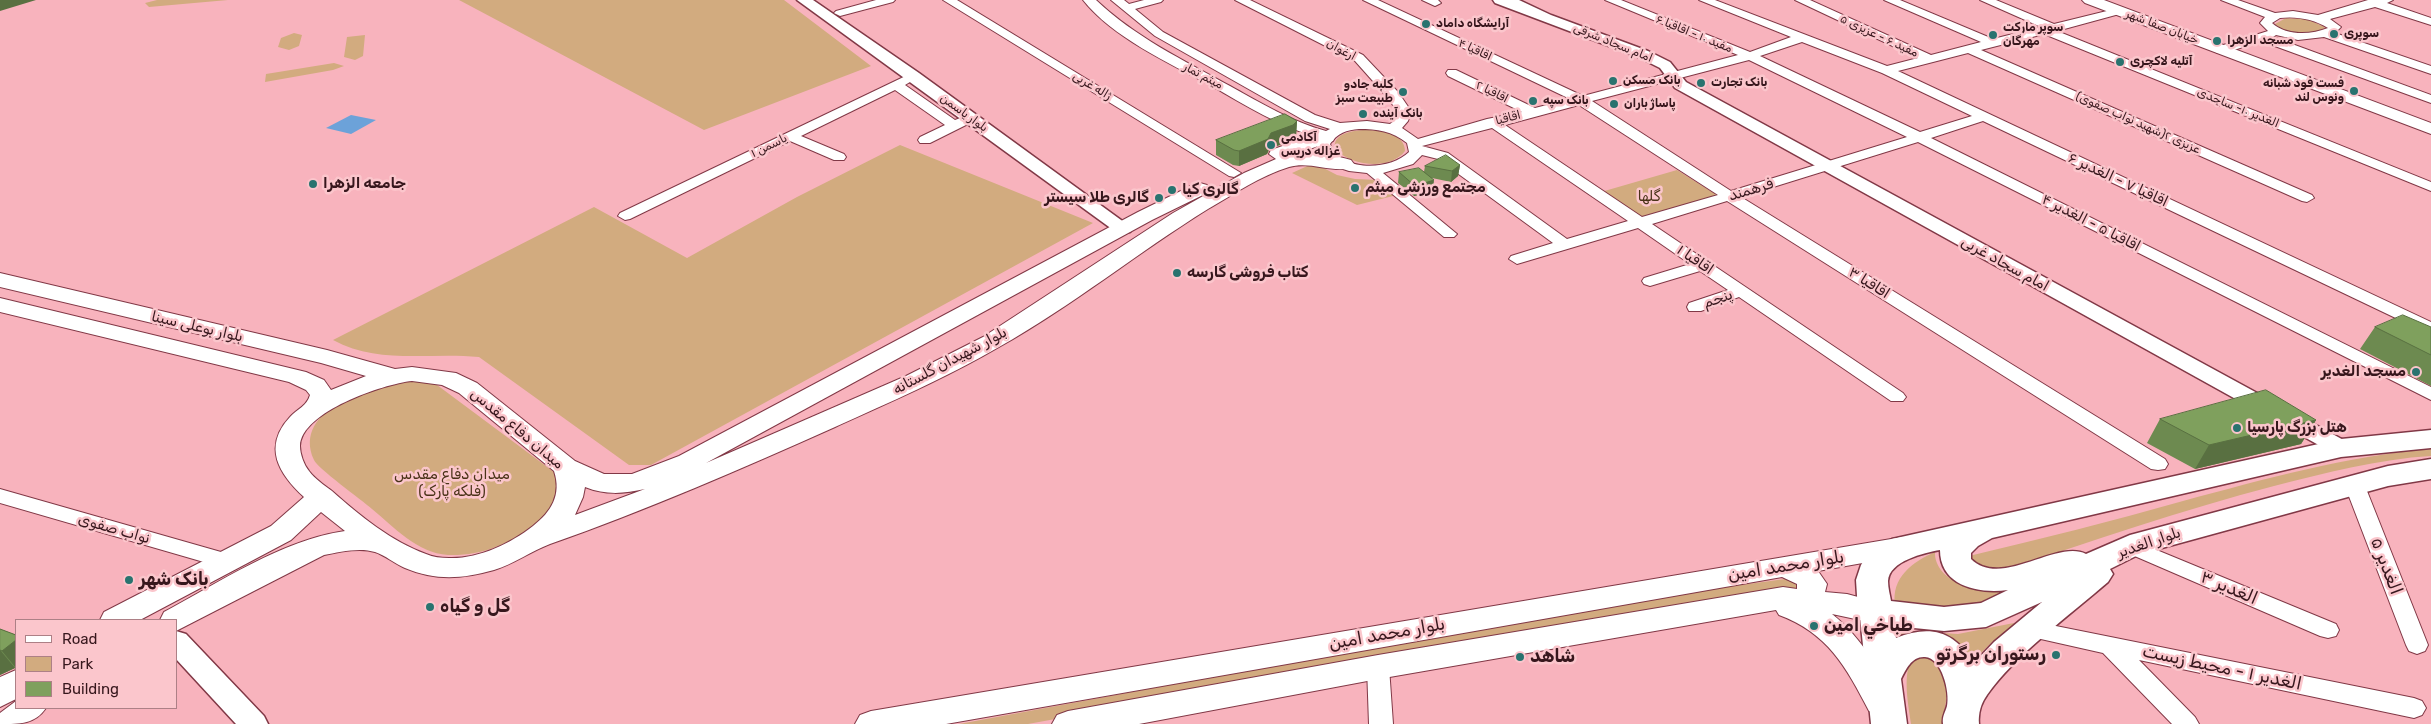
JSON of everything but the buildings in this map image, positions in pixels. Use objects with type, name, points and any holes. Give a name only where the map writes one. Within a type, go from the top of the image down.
[{"type":"main road","name":"خیابان صفا شهر","points":[[2090,0],[2431,129]]},
{"type":"main road","points":[[566,468],[600,483],[620,484],[638,483],[688,462],[1121,218],[1297,146],[1327,136]]},
{"type":"main road","name":"بلوار شهیدان گلستانه","points":[[538,538],[578,525],[674,488],[903,387],[960,359],[1050,306],[1167,225],[1255,175],[1288,161],[1300,159],[1315,159],[1344,164]]},
{"type":"main road","name":"بلوار بوعلی سینا","points":[[0,280],[327,358],[394,376]]},
{"type":"main road","name":"بلوار بوعلی سینا","points":[[0,305],[297,377],[316,385],[322,395],[319,408]]},
{"type":"main road","name":"میدان دفاع مقدس","points":[[432,375],[447,378],[468,388],[566,468],[571,479],[570,498],[559,516],[538,538],[513,552],[466,568],[436,568],[415,561],[379,542],[320,497],[299,477],[292,464],[287,445],[292,430],[319,408],[353,389],[394,376],[432,375]]},
{"type":"main road","points":[[1888,720],[1874,612],[1872,580],[1877,565],[1903,547],[2341,448],[2431,439]]},
{"type":"main road","name":"بلوار الغدیر","points":[[1874,612],[1944,619],[1986,615],[2130,546],[2388,476],[2431,469]]},
{"type":"main road","points":[[117,619],[281,533],[320,497]]},
{"type":"main road","points":[[1990,528],[1967,538],[1955,550],[1956,563],[1969,575],[1983,580],[2005,580],[2130,546]]},
{"type":"main road","points":[[176,619],[290,558],[318,546],[344,541],[379,542]]},
{"type":"main road","points":[[1963,714],[1972,688],[2006,651],[2130,546]]},
{"type":"main road","name":"بلوار محمد امین","points":[[871,724],[1903,547]]},
{"type":"main road","points":[[1785,566],[1807,577],[1812,584],[1810,596],[1804,601]]},
{"type":"main road","points":[[1753,602],[1783,598],[1848,605],[1874,612]]},
{"type":"main road","points":[[1753,602],[1765,602],[1800,610],[1819,619],[1835,633],[1866,673],[1888,720]]},
{"type":"main road","name":"بلوار محمد امین","points":[[1068,724],[1378,666],[1753,602]]},
{"type":"main road","points":[[1882,680],[1902,650],[1914,644],[1927,644],[1943,649],[1953,658],[1962,679],[1963,714]]},
{"type":"main road","points":[[0,694],[15,683]]},
{"type":"main road","points":[[10,724],[29,709]]},
{"type":"street","name":"بلوار یاسمن","points":[[804,0],[920,74],[971,117],[1121,218]]},
{"type":"street","name":"بلوار یاسمن","points":[[821,0],[920,74],[1121,218]]},
{"type":"street","points":[[840,13],[889,0]]},
{"type":"street","name":"ژاله غربی","points":[[949,0],[1234,173]]},
{"type":"street","name":"میثم تمار","points":[[1088,0],[1119,27],[1172,59],[1298,127],[1327,136]]},
{"type":"street","points":[[1122,4],[1157,0]]},
{"type":"street","name":"ارغوان","points":[[1241,0],[1358,58],[1393,95],[1404,111],[1401,121],[1393,130]]},
{"type":"street","name":"اقاقیا ۴","points":[[1370,0],[1581,100]]},
{"type":"street","name":"امام سجاد شرقی","points":[[1500,0],[1643,54],[1665,65],[1674,76]]},
{"type":"street","name":"امام سجاد شرقی","points":[[1508,0],[1546,18]]},
{"type":"street","name":"مفید ۱۰ - اقاقیا ۶","points":[[1611,0],[1750,56]]},
{"type":"street","name":"اقاقیا ۷ - الغدیر ۶","points":[[1705,0],[1886,70],[2431,328]]},
{"type":"street","name":"مفید ۶ - عزیزی ۵","points":[[1801,0],[1930,59]]},
{"type":"street","points":[[1890,0],[1992,43]]},
{"type":"street","name":"الغدیر ۱۰- ساجدی","points":[[1986,0],[2049,29],[2431,186]]},
{"type":"street","points":[[2227,0],[2274,16]]},
{"type":"street","points":[[2320,18],[2370,2],[2387,0]]},
{"type":"street","points":[[2370,2],[2431,22]]},
{"type":"street","name":"میثم تمار","points":[[1122,4],[1159,34],[1310,118],[1339,126],[1372,126],[1393,130]]},
{"type":"street","points":[[1886,70],[2119,11]]},
{"type":"street","points":[[2279,32],[2266,23],[2268,18],[2296,14],[2320,18],[2334,27],[2333,30],[2326,34]]},
{"type":"street","points":[[2221,50],[2279,32],[2298,35],[2326,34],[2431,70]]},
{"type":"street","name":"اقاقیا","points":[[1415,147],[1492,122],[1750,56],[1803,37]]},
{"type":"street","points":[[2260,37],[2431,99]]},
{"type":"street","name":"عزیزی ۲(شهید نواب صفوی)","points":[[1969,49],[2307,198]]},
{"type":"street","name":"اقاقیا ۵ - الغدیر ۴","points":[[1750,56],[1919,137],[2431,394]]},
{"type":"street","name":"اقاقیا ۲","points":[[1452,72],[1532,112]]},
{"type":"street","name":"یاسمن ۱","points":[[625,216],[920,74]]},
{"type":"street","name":"امام سجاد غربی","points":[[1674,76],[1680,85],[2341,448]]},
{"type":"street","points":[[896,85],[954,125]]},
{"type":"street","name":"اقاقیا ۳","points":[[1581,100],[1729,196],[2158,464]]},
{"type":"street","name":"فرهمند","points":[[1517,259],[1828,167],[1984,116]]},
{"type":"street","points":[[925,140],[971,117]]},
{"type":"street","name":"اقاقیا ۱","points":[[1492,122],[1897,397]]},
{"type":"street","points":[[1351,126],[1327,136],[1323,144],[1325,152],[1344,164],[1370,169],[1387,168],[1402,164],[1412,158],[1415,147]]},
{"type":"street","points":[[1393,130],[1406,135],[1415,147],[1443,156],[1566,245]]},
{"type":"street","points":[[789,136],[839,157]]},
{"type":"street","points":[[1370,169],[1450,234]]},
{"type":"street","points":[[1650,281],[1702,265]]},
{"type":"street","name":"پنجم","points":[[1695,307],[1741,291]]},
{"type":"street","name":"الغدیر ۵","points":[[2355,486],[2418,645]]},
{"type":"street","name":"نواب صفوی","points":[[0,496],[228,561]]},
{"type":"street","name":"الغدیر ۳","points":[[2130,546],[2328,630]]},
{"type":"street","name":"الغدیر ۱ - محیط زیست","points":[[2031,629],[2414,708]]},
{"type":"street","points":[[178,643],[254,724]]},
{"type":"street","points":[[2110,645],[2187,724]]},
{"type":"street","points":[[1378,666],[1381,724]]},
{"type":"green space","points":[[157,0],[228,0],[149,7],[145,3]]},
{"type":"green space","points":[[459,0],[784,0],[871,66],[704,130]]},
{"type":"green space","points":[[2286,18],[2307,19],[2325,27],[2315,33],[2292,33],[2275,24]]},
{"type":"green space","points":[[294,33],[302,35],[299,46],[289,50],[278,47],[281,38]]},
{"type":"green space","points":[[365,35],[363,56],[355,60],[344,57],[347,37]]},
{"type":"green space","points":[[334,63],[344,66],[333,70],[265,82],[266,74]]},
{"type":"green space","points":[[1363,130],[1389,133],[1395,136],[1404,145],[1405,151],[1390,162],[1370,164],[1351,159],[1335,149],[1336,140],[1343,134]]},
{"type":"green space","points":[[900,145],[1093,223],[651,465],[629,465],[479,357],[386,355],[350,348],[333,340],[594,207],[687,258],[797,197]]},
{"type":"green space","name":"مجتمع ورزشی میثم","points":[[1314,163],[1337,175],[1355,179],[1378,180],[1397,195],[1357,205],[1292,173]]},
{"type":"green space","name":"گلها","points":[[1677,170],[1717,195],[1640,217],[1601,192]]},
{"type":"green space","name":"میدان دفاع مقدس (فلکه پارک)","points":[[410,380],[433,382],[554,472],[559,487],[557,498],[542,519],[523,533],[493,548],[472,554],[448,555],[437,553],[426,550],[407,538],[317,464],[314,460],[310,442],[314,426],[325,413],[340,402],[358,394],[377,387]]},
{"type":"green space","points":[[2431,449],[2431,456],[2391,460],[2352,467],[2240,495],[2137,526],[2002,571],[1968,566],[1969,556],[2076,530],[2275,477],[2368,457]]},
{"type":"green space","points":[[1935,552],[1935,557],[1942,572],[1951,579],[1961,583],[1983,584],[2028,581],[1987,601],[1953,609],[1895,605],[1896,587],[1905,572],[1918,561]]},
{"type":"green space","points":[[1785,579],[1792,581],[1796,585],[1796,590],[1733,595],[1028,724],[959,724],[1256,669],[1726,587]]},
{"type":"green space","points":[[2019,622],[1992,642],[1969,665],[1897,650],[1895,630],[1958,634]]},
{"type":"green space","points":[[1913,654],[1935,656],[1950,679],[1942,724],[1911,724],[1907,698],[1907,680]]},
{"type":"water","points":[[351,115],[376,120],[351,134],[326,128]]},
{"type":"place","name":"آرایشگاه داماد","points":[[1426,24]]},
{"type":"place","name":"سوپری","points":[[2334,34]]},
{"type":"place","name":"سوپر مارکت مهرگان","points":[[1993,35]]},
{"type":"place","name":"مسجد الزهرا","points":[[2217,41]]},
{"type":"place","name":"آتلیه لاکچری","points":[[2120,62]]},
{"type":"place","name":"بانک مسکن","points":[[1613,81]]},
{"type":"place","name":"بانک تجارت","points":[[1701,83]]},
{"type":"place","name":"فست فود شبانه ونوس لند","points":[[2354,91]]},
{"type":"place","name":"کلبه جادو طبیعت سبز","points":[[1403,92]]},
{"type":"place","name":"بانک سپه","points":[[1533,101]]},
{"type":"place","name":"پاساژ باران","points":[[1614,104]]},
{"type":"place","name":"بانک آینده","points":[[1363,114]]},
{"type":"place","name":"آکادمی غزاله دریس","points":[[1271,145]]},
{"type":"place","name":"جامعه الزهرا","points":[[313,184]]},
{"type":"place","name":"مجتمع ورزشی میثم","points":[[1355,188]]},
{"type":"place","name":"گالری کیا","points":[[1172,190]]},
{"type":"place","name":"گالری طلا سیستر","points":[[1159,198]]},
{"type":"place","name":"کتاب فروشی گارسه","points":[[1177,273]]},
{"type":"place","name":"مسجد الغدیر","points":[[2416,372]]},
{"type":"place","name":"هتل بزرگ پارسیا","points":[[2237,428]]},
{"type":"place","name":"بانک شهر","points":[[129,580]]},
{"type":"place","name":"گل و گیاه","points":[[430,607]]},
{"type":"place","name":"طباخي امين","points":[[1814,626]]},
{"type":"place","name":"رستوران برگرتو","points":[[2056,655]]},
{"type":"place","name":"شاهد","points":[[1520,657]]}]
